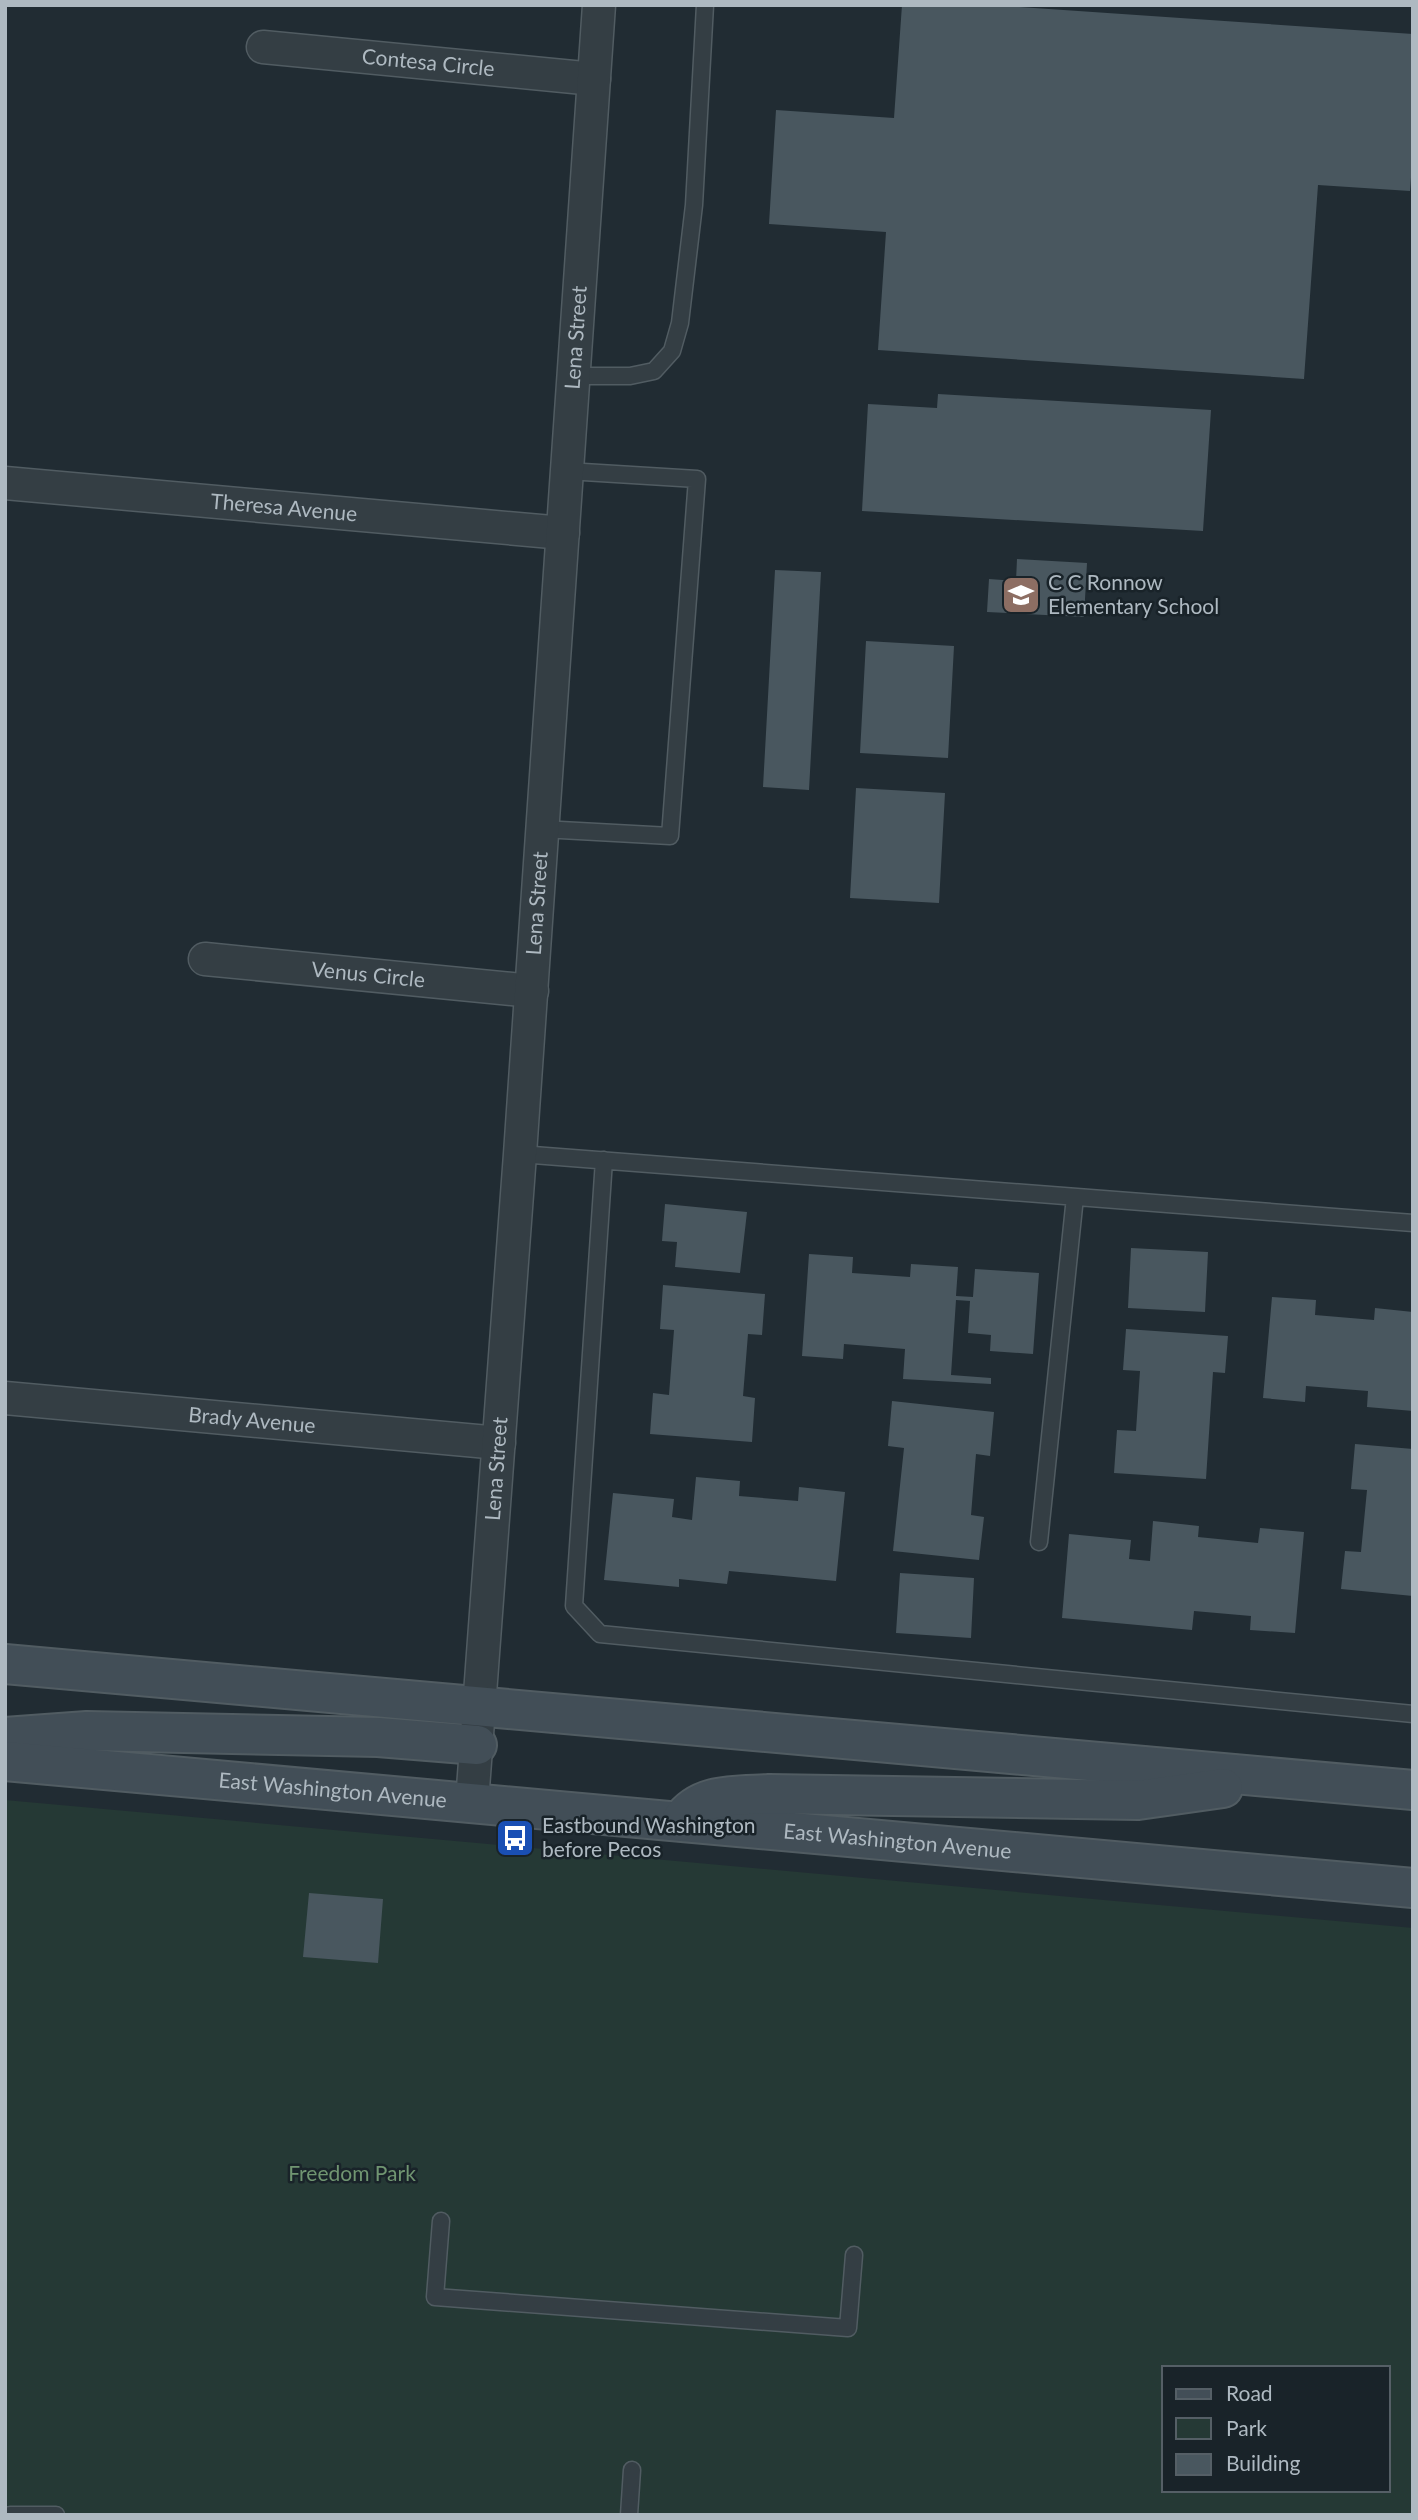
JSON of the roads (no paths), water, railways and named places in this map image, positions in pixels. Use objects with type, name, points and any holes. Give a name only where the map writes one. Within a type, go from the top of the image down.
[{"type":"main road","points":[[5,1664],[1413,1790]]},
{"type":"main road","points":[[5,1737],[100,1731],[378,1737],[477,1745]]},
{"type":"main road","name":"East Washington Avenue","points":[[5,1761],[1413,1888]]},
{"type":"main road","points":[[681,1821],[688,1810],[699,1803],[721,1796],[769,1794],[1138,1800],[1291,1779]]},
{"type":"street","name":"Lena Street","points":[[472,1802],[520,1154],[599,5]]},
{"type":"street","name":"Contesa Circle","points":[[263,47],[594,79]]},
{"type":"street","name":"Theresa Avenue","points":[[5,483],[562,533]]},
{"type":"street","name":"Venus Circle","points":[[205,959],[531,991]]},
{"type":"street","name":"Brady Avenue","points":[[5,1398],[499,1443]]},
{"type":"lane","points":[[573,376],[630,376],[654,371],[672,351],[680,324],[694,205],[705,5]]},
{"type":"lane","points":[[542,829],[670,836],[697,479],[567,471]]},
{"type":"lane","points":[[520,1154],[1413,1223]]},
{"type":"lane","points":[[604,1160],[573,1606],[600,1634],[1413,1714]]},
{"type":"lane","points":[[1039,1542],[1074,1196]]},
{"type":"lane","points":[[441,2221],[435,2297],[848,2328],[854,2255]]},
{"type":"lane","points":[[629,2515],[632,2470]]},
{"type":"lane","points":[[10,2515],[56,2515]]},
{"type":"place","name":"C C Ronnow Elementary School","points":[[1021,595]]},
{"type":"place","name":"Eastbound Washington before Pecos","points":[[515,1838]]},
{"type":"park label","name":"Freedom Park","points":[[352,2174]]}]
